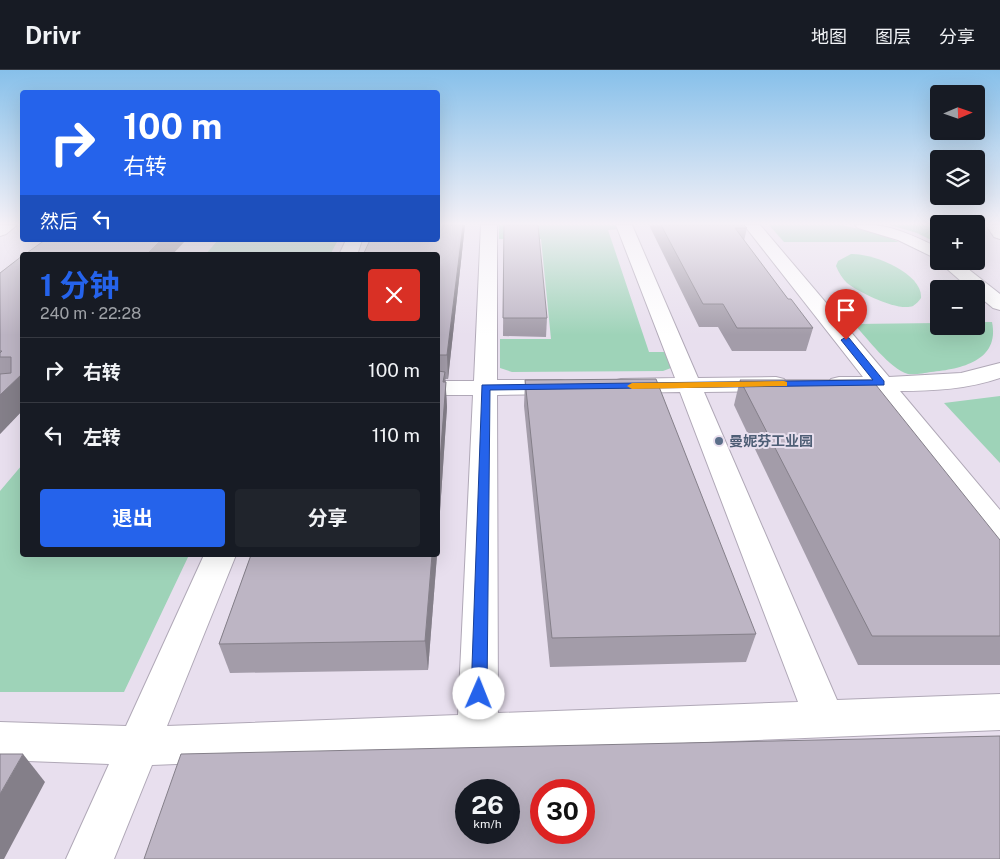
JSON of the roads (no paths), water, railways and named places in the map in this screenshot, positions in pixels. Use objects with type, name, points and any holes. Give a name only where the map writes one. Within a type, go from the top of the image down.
[{"type":"street","points":[[478,733],[488,262]]},
{"type":"street","points":[[639,262],[825,719]]},
{"type":"street","points":[[782,262],[1000,530]]},
{"type":"street","points":[[958,270],[1000,304]]},
{"type":"street","points":[[967,278],[1000,279]]},
{"type":"street","points":[[440,388],[950,382],[986,375],[1000,370]]},
{"type":"street","points":[[90,859],[219,557]]},
{"type":"street","points":[[0,741],[138,746],[1000,712]]},
{"type":"place","name":"曼妮芬工业园","points":[[719,441]]}]
